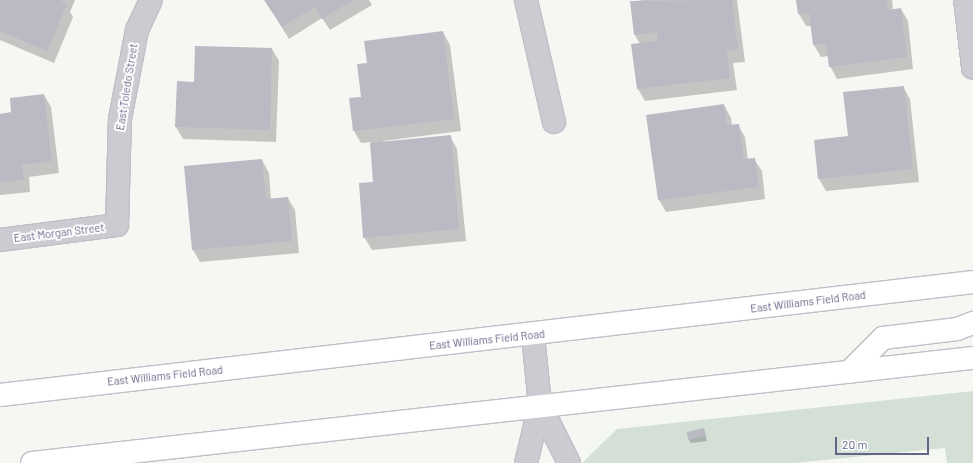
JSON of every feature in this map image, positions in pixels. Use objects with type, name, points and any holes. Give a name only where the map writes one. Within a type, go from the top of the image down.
[{"type":"main road","name":"East Williams Field Road","points":[[0,395],[533,335],[973,282]]},
{"type":"main road","points":[[849,372],[883,338],[957,329],[973,323]]},
{"type":"main road","points":[[32,463],[540,405],[973,358]]},
{"type":"street","name":"East Toledo Street","points":[[117,225],[120,119],[137,30],[151,0]]},
{"type":"street","points":[[526,0],[554,122]]},
{"type":"street","points":[[965,0],[973,68]]},
{"type":"street","name":"East Morgan Street","points":[[0,240],[117,225]]},
{"type":"street","points":[[526,463],[540,405],[533,335]]},
{"type":"street","points":[[540,405],[569,463]]},
{"type":"shaded area","points":[[973,391],[973,463],[947,463],[945,448],[794,463],[582,463],[617,429]]},
{"type":"building","points":[[0,0],[63,0],[62,2],[67,4],[47,51],[0,31]]},
{"type":"building","points":[[264,0],[353,0],[322,19],[315,7],[282,27]]},
{"type":"building","points":[[732,0],[738,49],[727,51],[730,78],[637,89],[631,44],[658,41],[657,32],[634,35],[630,1]]},
{"type":"building","points":[[796,0],[887,0],[888,10],[901,8],[907,57],[829,67],[826,44],[813,45],[809,13],[798,14]]},
{"type":"building","points":[[443,31],[454,119],[353,131],[349,98],[361,97],[357,64],[367,63],[364,41]]},
{"type":"building","points":[[195,46],[272,48],[270,130],[175,127],[177,81],[194,82]]},
{"type":"building","points":[[904,86],[913,169],[818,179],[814,140],[848,136],[843,92]]},
{"type":"building","points":[[44,94],[52,161],[22,165],[24,180],[0,182],[0,114],[11,112],[10,98]]},
{"type":"building","points":[[724,104],[727,125],[739,124],[744,159],[755,158],[759,187],[658,200],[646,115]]},
{"type":"building","points":[[451,135],[459,229],[363,238],[359,183],[373,182],[370,143]]},
{"type":"building","points":[[262,159],[266,199],[288,197],[292,241],[192,250],[184,166]]},
{"type":"building","points":[[704,428],[706,436],[688,440],[687,432]]}]
